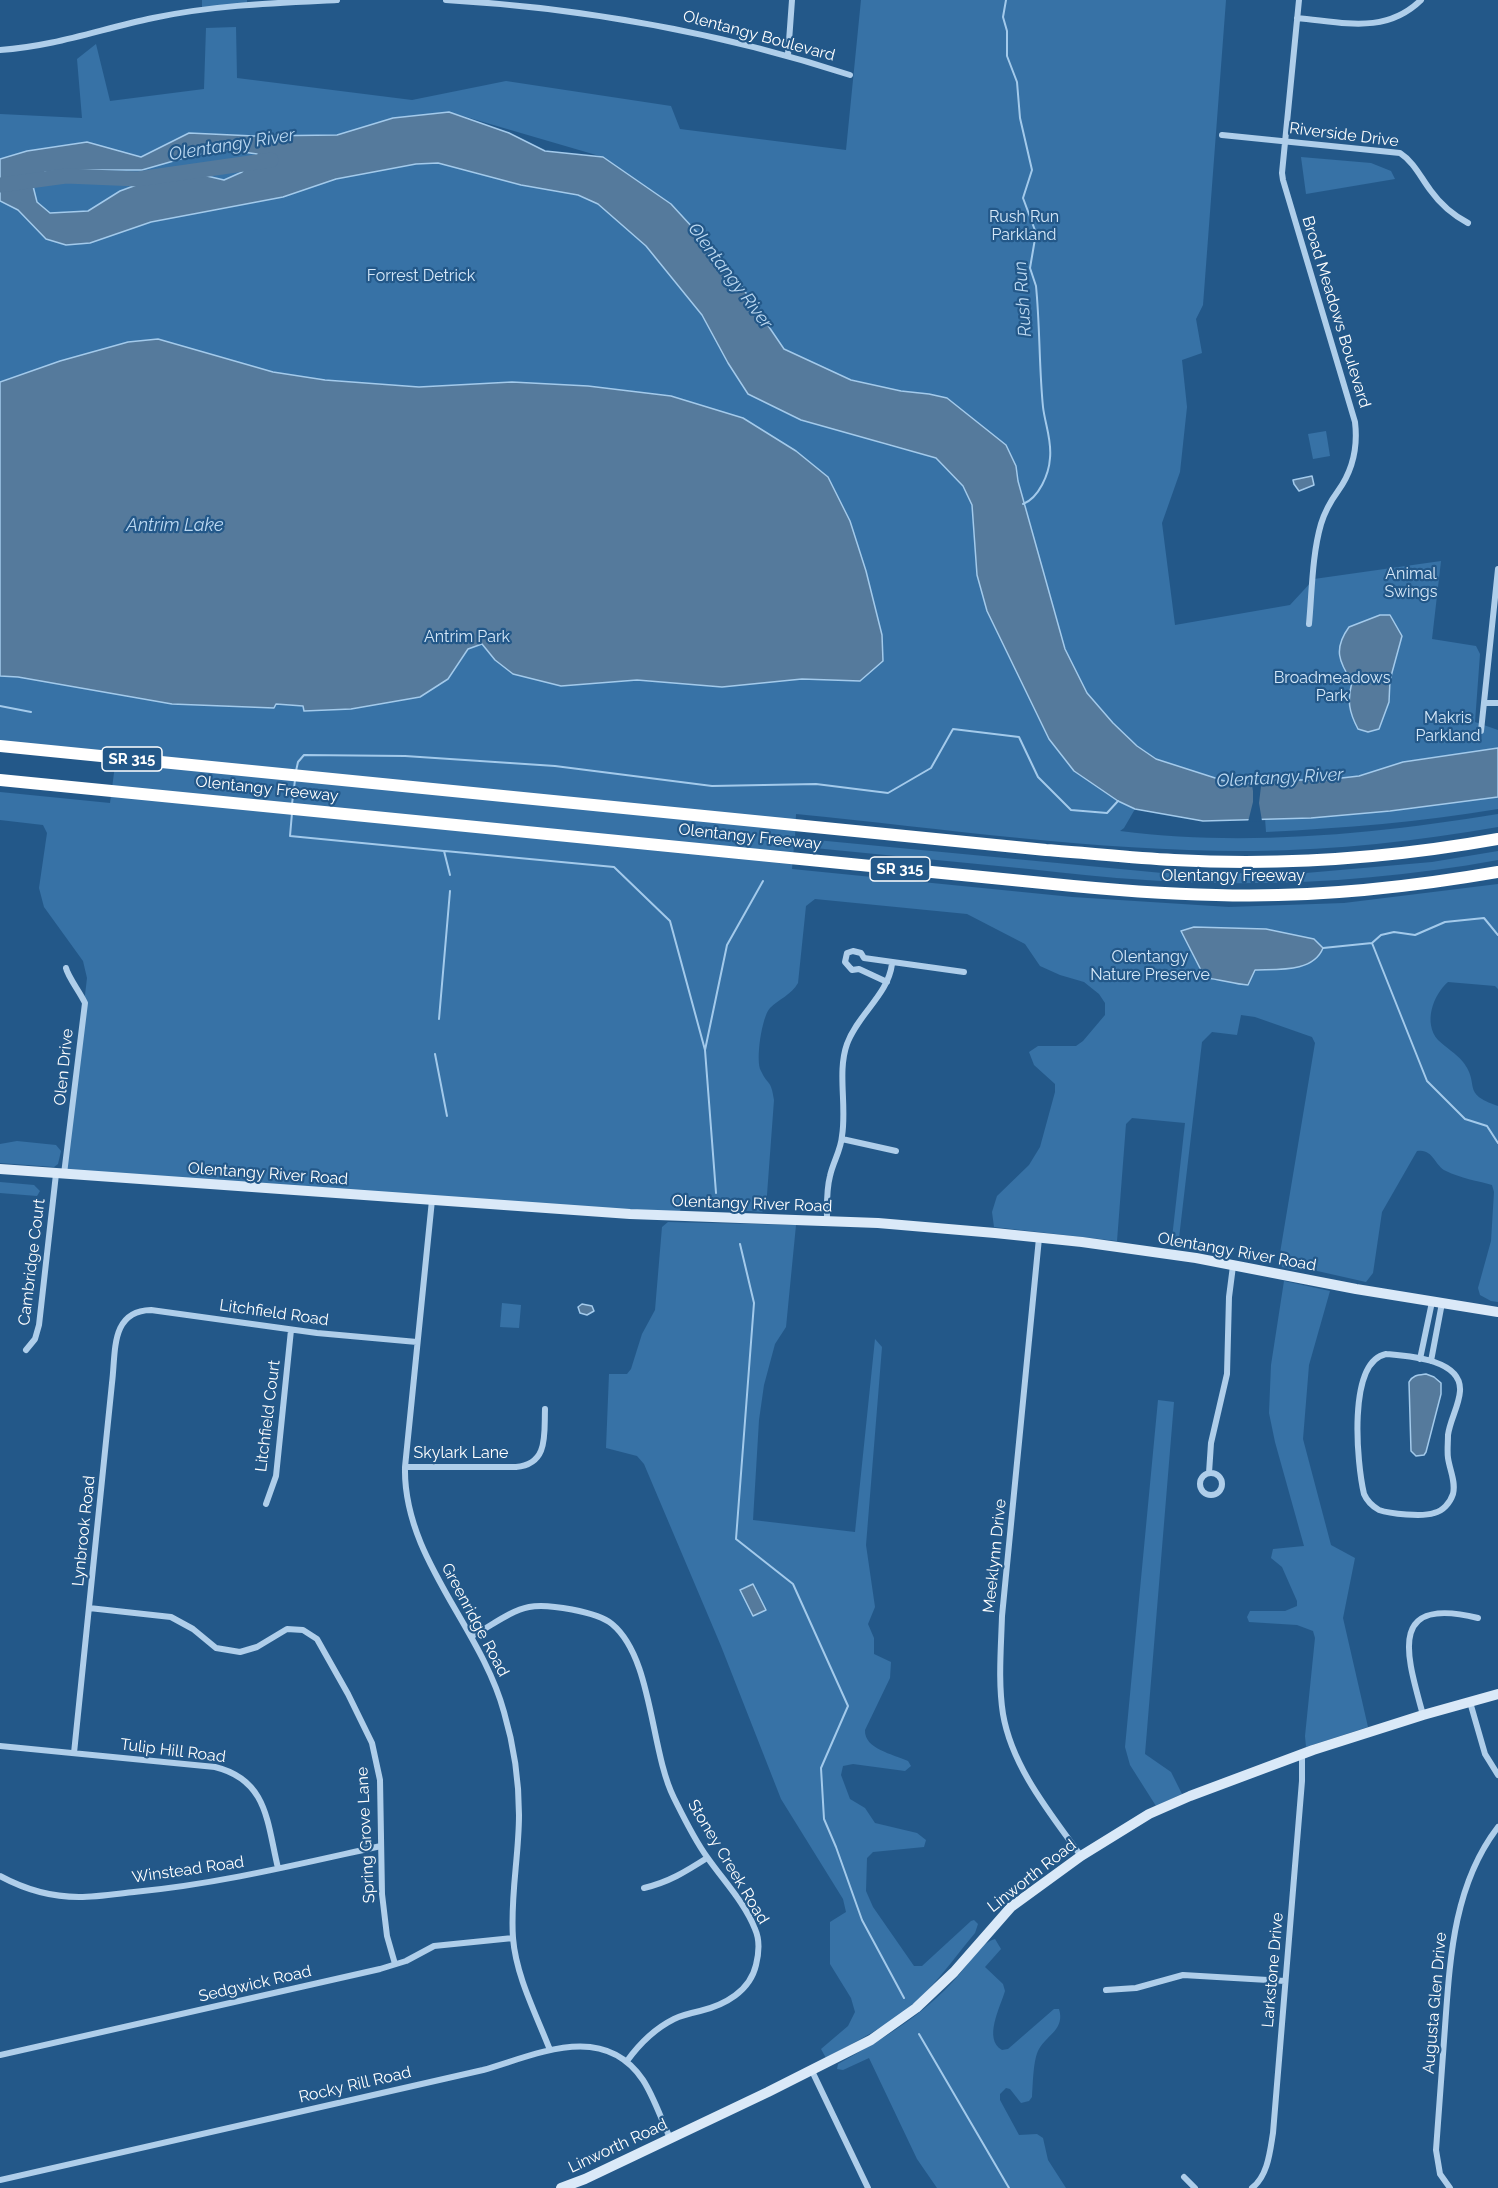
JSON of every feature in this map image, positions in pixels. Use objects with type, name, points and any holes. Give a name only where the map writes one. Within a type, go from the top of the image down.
[{"type":"highway","name":"Olentangy Freeway","points":[[0,746],[1046,850],[1175,860],[1262,862],[1353,857],[1454,847],[1498,839]]},
{"type":"highway","name":"Olentangy Freeway","points":[[0,780],[1043,883],[1174,893],[1262,895],[1355,890],[1407,886],[1498,872]]},
{"type":"main road","name":"Olentangy River Road","points":[[0,1169],[680,1217],[925,1227],[1161,1253],[1498,1312]]},
{"type":"main road","name":"Linworth Road","points":[[561,2188],[585,2179],[812,2071],[872,2040],[916,2008],[954,1972],[1011,1907],[1081,1856],[1160,1809],[1302,1754],[1423,1715],[1498,1694]]},
{"type":"street","points":[[202,0],[202,9]]},
{"type":"street","points":[[0,50],[51,44],[154,17],[246,2],[337,0]]},
{"type":"street","name":"Olentangy Boulevard","points":[[446,0],[507,2],[639,21],[788,55],[850,75]]},
{"type":"street","points":[[788,55],[792,0]]},
{"type":"street","name":"Broad Meadows Boulevard","points":[[1299,0],[1282,173],[1286,195],[1355,422],[1357,441],[1351,466],[1327,506],[1320,529],[1309,624]]},
{"type":"street","points":[[1297,18],[1370,24],[1397,18],[1421,0]]},
{"type":"street","name":"Riverside Drive","points":[[1222,135],[1400,153],[1409,160],[1430,191],[1450,211],[1468,223]]},
{"type":"street","points":[[1481,731],[1498,569]]},
{"type":"street","points":[[1484,703],[1498,703]]},
{"type":"street","points":[[887,982],[859,969],[852,970],[848,967],[845,958],[847,953],[853,951],[861,953],[864,958],[892,964],[964,972]]},
{"type":"street","points":[[827,1222],[827,1189],[842,1139],[843,1068],[847,1044],[860,1019],[887,982],[892,964]]},
{"type":"street","name":"Olen Drive","points":[[60,1174],[85,1003],[76,984],[66,972],[66,968]]},
{"type":"street","points":[[842,1139],[896,1151]]},
{"type":"street","name":"Cambridge Court","points":[[26,1350],[35,1339],[39,1325],[60,1174]]},
{"type":"street","name":"Greenridge Road","points":[[432,1200],[405,1467],[405,1496],[413,1526],[423,1550],[472,1636],[505,1712],[516,1769],[519,1816],[513,1938],[517,1960],[550,2050]]},
{"type":"street","name":"Meeklynn Drive","points":[[1039,1238],[1002,1616],[1000,1676],[1004,1716],[1014,1750],[1024,1772],[1048,1811],[1081,1856]]},
{"type":"street","points":[[1209,1473],[1210,1443],[1227,1374],[1229,1297],[1233,1266]]},
{"type":"street","points":[[1420,1359],[1437,1302]]},
{"type":"street","points":[[1431,1361],[1437,1302]]},
{"type":"street","name":"Litchfield Road","points":[[128,1316],[139,1310],[151,1310],[291,1330],[417,1342]]},
{"type":"street","name":"Lynbrook Road","points":[[74,1753],[118,1331],[128,1316]]},
{"type":"street","name":"Litchfield Court","points":[[266,1504],[276,1476],[291,1330]]},
{"type":"street","points":[[1386,1354],[1431,1361],[1449,1368],[1458,1378],[1460,1385],[1460,1393],[1448,1435],[1448,1457],[1453,1478],[1453,1494],[1445,1507],[1434,1513],[1388,1512],[1367,1501],[1362,1483],[1356,1416],[1367,1369],[1372,1360],[1386,1354]]},
{"type":"street","name":"Skylark Lane","points":[[405,1467],[516,1467],[529,1464],[539,1455],[542,1448],[545,1409]]},
{"type":"street","name":"Stoney Creek Road","points":[[472,1636],[529,1607],[543,1606],[584,1612],[610,1623],[628,1641],[638,1663],[672,1795],[707,1858],[750,1917],[756,1931],[759,1944],[756,1968],[749,1982],[739,1993],[720,2004],[676,2018],[659,2028],[646,2038],[627,2061]]},
{"type":"street","name":"Spring Grove Lane","points":[[89,1608],[171,1617],[181,1621],[216,1648],[240,1652],[257,1647],[287,1629],[303,1630],[323,1648],[372,1743],[380,1780],[382,1894],[387,1936],[395,1964]]},
{"type":"street","points":[[1423,1715],[1409,1663],[1411,1633],[1415,1623],[1421,1617],[1437,1612],[1457,1612],[1478,1618]]},
{"type":"street","points":[[1470,1702],[1485,1754],[1498,1775]]},
{"type":"street","name":"Tulip Hill Road","points":[[0,1746],[230,1770],[254,1789],[261,1802],[278,1868]]},
{"type":"street","name":"Larkstone Drive","points":[[1255,2187],[1268,2161],[1273,2133],[1302,1781],[1302,1754]]},
{"type":"street","name":"Augusta Glen Drive","points":[[1450,2188],[1440,2175],[1436,2150],[1452,1941],[1466,1890],[1483,1850],[1498,1827]]},
{"type":"street","name":"Winstead Road","points":[[0,1876],[14,1884],[36,1891],[79,1897],[172,1888],[231,1879],[381,1846]]},
{"type":"street","points":[[644,1888],[674,1879],[707,1858]]},
{"type":"street","name":"Sedgwick Road","points":[[0,2055],[395,1964],[434,1946],[513,1938]]},
{"type":"street","points":[[1106,1990],[1136,1988],[1183,1975],[1285,1981]]},
{"type":"street","name":"Rocky Rill Road","points":[[0,2180],[483,2070],[550,2050],[575,2046],[597,2047],[627,2061],[643,2080],[670,2138]]},
{"type":"street","points":[[812,2071],[868,2188]]},
{"type":"street","points":[[1184,2177],[1195,2188]]},
{"type":"green space","points":[[202,0],[247,0],[247,4],[202,9]]},
{"type":"green space","name":"Rush Run Parkland","points":[[861,0],[1226,0],[1203,305],[1196,319],[1202,353],[1182,360],[1187,407],[1180,472],[1162,523],[1175,625],[1290,605],[1314,579],[1441,561],[1432,639],[1476,646],[1480,654],[1475,722],[1498,730],[1498,748],[1403,762],[1359,776],[1324,780],[1249,782],[1237,785],[1156,759],[1137,746],[1087,694],[1065,649],[1018,481],[1016,466],[947,398],[851,380],[784,349],[727,265],[671,204],[603,157],[449,112],[393,118],[337,135],[254,136],[189,133],[141,157],[86,142],[27,151],[0,159],[0,114],[82,118],[77,59],[96,44],[110,101],[204,89],[206,28],[236,27],[237,78],[412,100],[506,81],[671,106],[680,129],[846,150]]},
{"type":"green space","points":[[222,149],[258,154],[242,172],[224,180],[194,173],[120,191],[88,211],[50,213],[37,202],[33,186],[45,172],[134,164]]},
{"type":"green space","points":[[1301,157],[1371,163],[1391,171],[1395,179],[1306,194]]},
{"type":"green space","name":"Antrim Park","points":[[438,163],[521,185],[578,195],[598,204],[646,246],[702,315],[748,394],[883,444],[936,458],[963,486],[972,505],[977,575],[987,611],[1049,739],[1074,771],[1118,801],[1135,809],[1120,831],[1214,838],[1309,836],[1405,827],[1498,814],[1498,827],[1468,832],[1346,847],[1254,851],[1082,844],[796,814],[795,838],[1162,873],[1306,873],[1432,862],[1498,851],[1498,860],[1367,878],[1234,883],[1117,878],[794,846],[792,869],[1072,897],[1229,907],[1344,903],[1498,884],[1498,989],[1495,986],[1448,982],[1434,1002],[1431,1026],[1438,1040],[1460,1059],[1468,1070],[1473,1088],[1479,1097],[1498,1106],[1498,1302],[1480,1295],[1478,1288],[1491,1241],[1494,1192],[1492,1185],[1446,1171],[1430,1154],[1422,1151],[1417,1151],[1382,1212],[1373,1273],[1366,1282],[1304,1268],[1295,1270],[1282,1267],[1279,1259],[1315,1043],[1312,1037],[1255,1017],[1241,1015],[1237,1035],[1212,1032],[1202,1042],[1179,1238],[1172,1238],[1185,1123],[1132,1118],[1126,1124],[1117,1241],[994,1227],[992,1212],[997,1196],[1029,1165],[1040,1147],[1055,1092],[1055,1084],[1034,1065],[1029,1052],[1038,1046],[1076,1046],[1105,1015],[1105,1003],[1099,994],[1084,982],[1040,966],[1025,944],[967,914],[815,899],[806,906],[798,983],[792,991],[770,1008],[764,1020],[760,1039],[759,1066],[770,1086],[774,1100],[766,1208],[762,1212],[681,1206],[679,1217],[64,1174],[87,978],[83,961],[44,907],[39,888],[47,833],[43,825],[0,820],[0,792],[110,803],[116,758],[0,746],[0,201],[18,210],[46,239],[90,243],[151,222],[283,197],[336,179],[416,164]]},
{"type":"green space","points":[[1326,431],[1330,456],[1313,459],[1308,434]]},
{"type":"green space","points":[[1498,797],[1498,809],[1469,814],[1382,824],[1266,832],[1265,818],[1352,814]]},
{"type":"green space","points":[[17,1141],[56,1145],[61,1151],[58,1164],[54,1167],[0,1163],[0,1144]]},
{"type":"green space","points":[[0,1182],[34,1185],[40,1191],[37,1196],[0,1193]]},
{"type":"green space","points":[[668,1222],[796,1225],[786,1327],[775,1344],[764,1385],[759,1420],[753,1520],[855,1532],[875,1339],[882,1347],[866,1545],[875,1607],[868,1624],[874,1638],[874,1654],[891,1662],[890,1678],[865,1730],[869,1742],[874,1746],[908,1761],[911,1766],[905,1771],[853,1764],[843,1766],[841,1775],[850,1799],[865,1808],[875,1823],[917,1833],[926,1840],[924,1847],[873,1852],[867,1858],[866,1891],[873,1907],[914,1966],[922,1966],[971,1921],[974,1920],[978,1924],[975,1933],[916,2001],[879,2028],[826,2058],[821,2049],[848,2026],[855,2012],[851,1998],[830,1964],[830,1922],[846,1912],[843,1899],[781,1799],[721,1646],[644,1464],[637,1456],[606,1448],[609,1374],[627,1374],[631,1369],[642,1334],[655,1310],[662,1227]]},
{"type":"green space","points":[[1284,1281],[1330,1291],[1309,1365],[1303,1439],[1331,1545],[1355,1558],[1343,1618],[1368,1727],[1306,1747],[1305,1736],[1315,1638],[1313,1631],[1297,1625],[1249,1622],[1247,1617],[1250,1611],[1285,1611],[1297,1606],[1282,1567],[1271,1558],[1273,1549],[1304,1546],[1269,1413],[1271,1365]]},
{"type":"green space","points":[[502,1303],[521,1305],[519,1328],[500,1327]]},
{"type":"green space","points":[[1158,1400],[1174,1402],[1145,1754],[1171,1772],[1182,1794],[1156,1806],[1130,1765],[1125,1747]]},
{"type":"green space","points":[[995,1939],[1001,1949],[985,1967],[1003,1984],[1005,1991],[994,2023],[996,2045],[1002,2050],[1008,2049],[1054,2009],[1059,2009],[1058,2026],[1037,2053],[1032,2097],[1029,2101],[1021,2103],[1010,2089],[1006,2088],[1000,2094],[1000,2100],[1019,2135],[1037,2134],[1043,2138],[1048,2160],[1066,2188],[937,2188],[917,2159],[869,2058],[843,2070],[837,2069],[838,2064],[886,2036],[931,2003],[984,1945]]},
{"type":"water","points":[[449,112],[509,133],[545,151],[603,157],[671,204],[727,265],[784,349],[851,380],[947,398],[1006,445],[1016,466],[1018,481],[1065,649],[1087,693],[1137,746],[1156,759],[1237,785],[1271,780],[1324,780],[1359,776],[1403,762],[1498,748],[1498,797],[1390,811],[1311,818],[1203,821],[1135,809],[1118,801],[1074,771],[1049,739],[987,611],[977,575],[972,505],[963,486],[936,458],[801,420],[748,394],[702,315],[646,246],[598,204],[578,195],[521,185],[438,163],[416,164],[336,179],[283,197],[151,222],[90,243],[66,245],[46,239],[18,210],[0,201],[0,159],[27,151],[87,142],[141,157],[189,133],[254,136],[337,135],[393,118]],"holes":[[[222,149],[257,154],[242,172],[224,180],[194,173],[150,180],[120,191],[88,211],[50,213],[37,202],[33,186],[45,172],[142,170]]]},
{"type":"water","name":"Antrim Lake","points":[[158,339],[273,372],[325,380],[419,387],[512,382],[588,386],[671,396],[743,418],[796,451],[828,477],[850,521],[866,571],[882,635],[883,661],[860,681],[802,679],[722,687],[637,680],[561,686],[513,674],[495,660],[482,644],[468,649],[448,679],[420,697],[351,709],[304,711],[303,706],[276,704],[274,708],[172,704],[18,677],[0,676],[0,382],[60,361],[128,342]]},
{"type":"water","points":[[1312,476],[1314,485],[1299,491],[1293,480]]},
{"type":"water","points":[[1380,615],[1390,615],[1402,636],[1390,680],[1389,702],[1379,729],[1368,732],[1358,729],[1353,717],[1349,701],[1352,682],[1341,662],[1339,649],[1349,627]]},
{"type":"water","points":[[1194,927],[1266,929],[1314,939],[1323,948],[1318,956],[1303,966],[1255,970],[1248,985],[1237,984],[1205,978],[1181,931]]},
{"type":"water","points":[[582,1304],[592,1306],[594,1311],[587,1315],[580,1313],[578,1307]]},
{"type":"water","points":[[1426,1374],[1441,1383],[1441,1394],[1426,1452],[1424,1455],[1416,1456],[1411,1451],[1409,1382],[1418,1375]]},
{"type":"water","points":[[753,1584],[766,1610],[753,1616],[740,1590]]},
{"type":"pier","points":[[1262,778],[1259,803],[1262,821],[1248,822],[1253,802],[1251,779]]},
{"type":"waterway","name":"Rush Run","points":[[1006,0],[1003,17],[1007,31],[1007,56],[1017,82],[1020,118],[1032,170],[1023,198],[1036,233],[1030,268],[1036,286],[1043,407],[1050,451],[1048,471],[1042,485],[1034,497],[1023,504]]},
{"type":"waterway","name":"Olentangy River","points":[[0,185],[66,176],[138,179],[271,160]]},
{"type":"waterway","points":[[0,706],[31,712]]},
{"type":"waterway","points":[[296,771],[298,762],[304,755],[405,756],[555,766],[712,786],[816,784],[888,793],[931,768],[953,729],[1019,737],[1038,777],[1071,810],[1107,813],[1118,801]]},
{"type":"waterway","points":[[292,804],[295,780]]},
{"type":"waterway","points":[[292,813],[290,836],[444,851],[450,875]]},
{"type":"waterway","points":[[445,851],[614,867],[670,921],[705,1050]]},
{"type":"waterway","points":[[716,1193],[705,1050],[727,945],[763,881]]},
{"type":"waterway","points":[[439,1019],[450,891]]},
{"type":"waterway","points":[[1323,948],[1372,943],[1381,935],[1394,932],[1415,935],[1445,922],[1484,918],[1498,935]]},
{"type":"waterway","points":[[1372,943],[1427,1081],[1465,1119],[1487,1126],[1498,1143]]},
{"type":"waterway","points":[[435,1054],[447,1116]]},
{"type":"waterway","points":[[740,1244],[754,1303],[736,1539],[793,1584],[848,1706],[821,1768],[824,1819],[862,1920],[904,1998]]},
{"type":"waterway","points":[[919,2034],[1009,2188]]},
{"type":"park label","name":"Forrest Detrick","points":[[421,276]]},
{"type":"park label","name":"Animal Swings","points":[[1411,583]]},
{"type":"park label","name":"Broadmeadows Park","points":[[1332,687]]},
{"type":"park label","name":"Makris Parkland","points":[[1448,727]]},
{"type":"park label","name":"Olentangy Nature Preserve","points":[[1150,966]]}]
